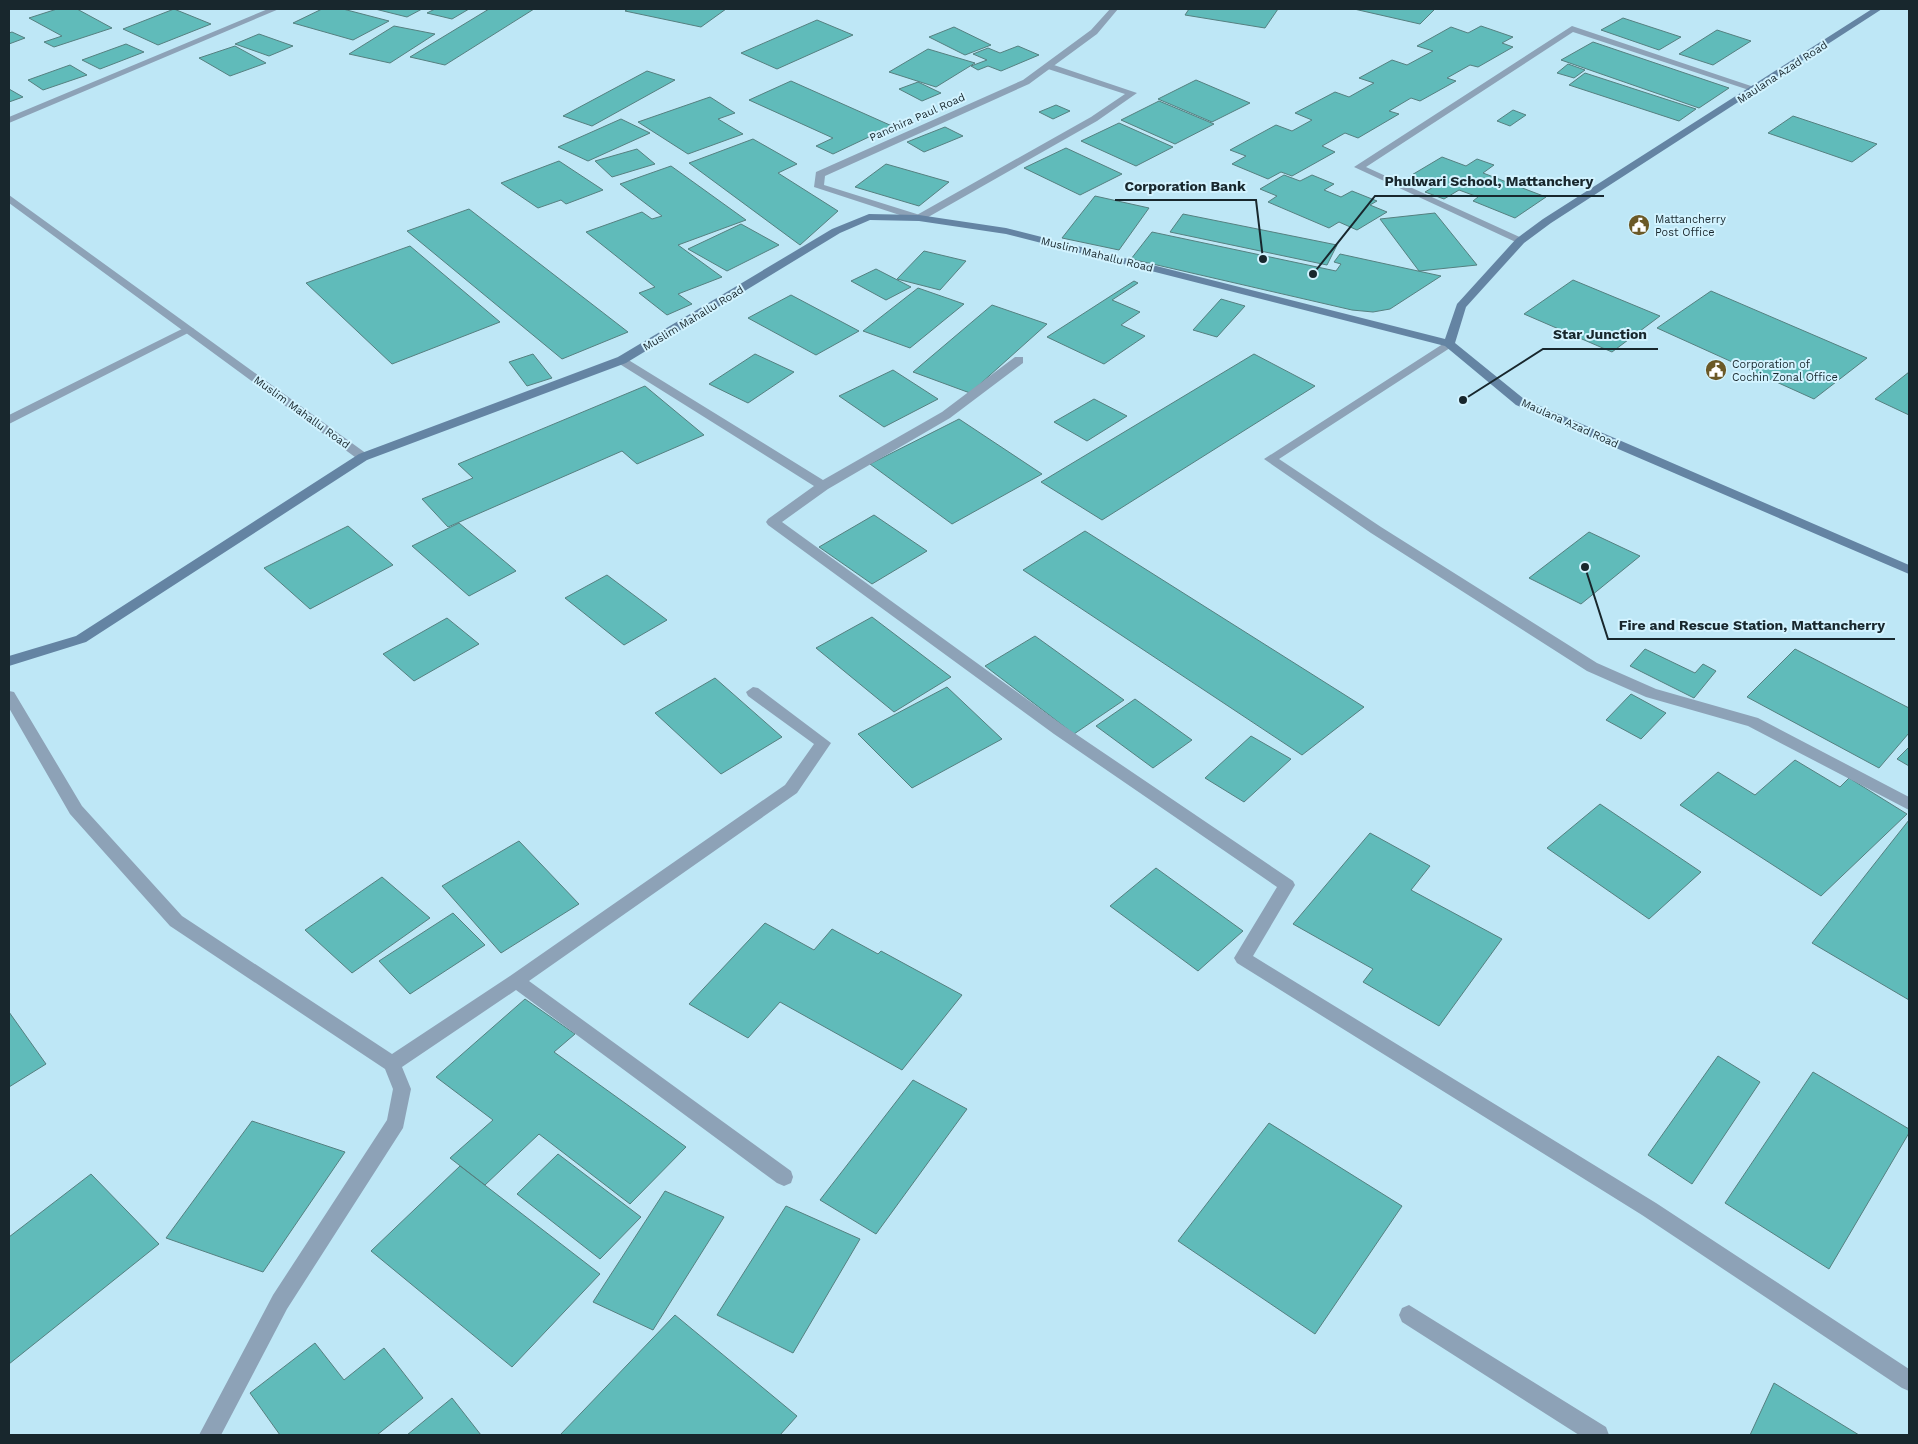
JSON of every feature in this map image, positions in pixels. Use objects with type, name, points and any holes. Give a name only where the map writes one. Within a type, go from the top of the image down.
[{"type":"street","points":[[9,120],[275,9]]},
{"type":"street","name":"Panchira Paul Road","points":[[919,218],[819,186],[820,174],[1026,82],[1094,32],[1114,9]]},
{"type":"street","name":"Maulana Azad Road","points":[[1878,9],[1755,90],[1547,221],[1520,241],[1461,306],[1449,344],[1520,402],[1909,570]]},
{"type":"street","points":[[1520,241],[1359,167],[1572,29],[1755,90]]},
{"type":"street","points":[[919,218],[1094,119],[1132,92],[1048,66]]},
{"type":"street","name":"Muslim Mahallu Road","points":[[9,198],[362,457],[622,360],[836,231],[869,217],[919,218],[1006,231],[1449,344]]},
{"type":"street","points":[[9,420],[188,329]]},
{"type":"street","points":[[1449,344],[1270,459],[1376,530],[1592,668],[1651,693],[1753,722],[1909,804]]},
{"type":"street","points":[[622,360],[823,486]]},
{"type":"street","points":[[1019,360],[946,415],[823,486],[773,522],[1059,730],[1287,885],[1243,958],[1649,1209],[1909,1381]]},
{"type":"street","points":[[9,661],[81,639],[362,457]]},
{"type":"street","points":[[392,1064],[516,981],[790,788],[823,743],[753,692]]},
{"type":"street","points":[[9,696],[76,810],[176,921],[392,1064],[402,1089],[396,1122],[280,1302],[210,1435]]},
{"type":"street","points":[[516,981],[784,1177]]},
{"type":"street","points":[[1408,1315],[1598,1435]]},
{"type":"building","points":[[57,9],[77,9],[112,28],[54,47],[44,42],[62,36],[29,18]]},
{"type":"building","points":[[174,9],[211,24],[158,45],[123,29]]},
{"type":"building","points":[[322,9],[343,9],[389,21],[353,40],[293,23]]},
{"type":"building","points":[[375,9],[422,9],[407,17]]},
{"type":"building","points":[[435,9],[469,9],[452,19],[427,13]]},
{"type":"building","points":[[489,9],[534,9],[445,65],[410,57]]},
{"type":"building","points":[[628,9],[726,9],[701,27],[625,11]]},
{"type":"building","points":[[1189,9],[1278,9],[1265,28],[1185,15]]},
{"type":"building","points":[[1354,9],[1435,9],[1420,24]]},
{"type":"building","points":[[1623,18],[1681,37],[1659,50],[1601,30]]},
{"type":"building","points":[[817,20],[853,35],[777,69],[741,53]]},
{"type":"building","points":[[394,26],[435,34],[390,63],[349,54]]},
{"type":"building","points":[[1481,26],[1513,37],[1502,43],[1513,47],[1478,67],[1470,65],[1447,78],[1456,81],[1420,101],[1411,98],[1389,111],[1399,114],[1358,138],[1345,133],[1322,146],[1335,152],[1292,176],[1281,172],[1268,179],[1232,164],[1246,156],[1230,150],[1276,125],[1292,131],[1312,120],[1295,113],[1335,92],[1349,97],[1374,83],[1359,78],[1392,60],[1407,65],[1433,51],[1417,46],[1451,27],[1468,33]]},
{"type":"building","points":[[954,27],[991,45],[965,55],[929,37]]},
{"type":"building","points":[[1717,30],[1751,41],[1713,65],[1679,54]]},
{"type":"building","points":[[12,32],[25,38],[9,44],[9,33]]},
{"type":"building","points":[[259,34],[293,46],[269,56],[235,44]]},
{"type":"building","points":[[1593,42],[1729,88],[1699,108],[1561,60]]},
{"type":"building","points":[[126,44],[144,52],[100,69],[82,60]]},
{"type":"building","points":[[235,46],[266,63],[230,76],[199,58]]},
{"type":"building","points":[[1018,46],[1039,55],[1001,71],[988,66],[978,70],[971,66],[987,60],[973,54],[988,48],[1000,53]]},
{"type":"building","points":[[928,49],[975,63],[936,87],[889,72]]},
{"type":"building","points":[[1568,64],[1585,70],[1574,78],[1557,73]]},
{"type":"building","points":[[70,65],[87,75],[43,90],[28,80]]},
{"type":"building","points":[[647,71],[675,80],[592,126],[563,116]]},
{"type":"building","points":[[1585,73],[1696,109],[1679,121],[1569,85]]},
{"type":"building","points":[[1196,80],[1250,103],[1212,122],[1158,99]]},
{"type":"building","points":[[791,81],[892,126],[833,154],[816,146],[833,138],[749,100]]},
{"type":"building","points":[[918,82],[941,93],[922,101],[899,89]]},
{"type":"building","points":[[9,89],[23,97],[9,102]]},
{"type":"building","points":[[710,97],[735,113],[718,119],[743,134],[688,154],[638,122]]},
{"type":"building","points":[[1159,101],[1214,124],[1175,144],[1121,120]]},
{"type":"building","points":[[1056,105],[1070,111],[1053,119],[1039,112]]},
{"type":"building","points":[[1513,110],[1526,115],[1510,126],[1497,121]]},
{"type":"building","points":[[1793,116],[1877,144],[1852,162],[1768,133]]},
{"type":"building","points":[[621,119],[650,133],[588,161],[558,147]]},
{"type":"building","points":[[1119,123],[1173,147],[1136,166],[1081,141]]},
{"type":"building","points":[[945,127],[963,136],[924,152],[907,142]]},
{"type":"building","points":[[753,139],[797,164],[778,173],[838,211],[800,245],[689,163]]},
{"type":"building","points":[[1066,148],[1122,174],[1080,195],[1024,168]]},
{"type":"building","points":[[637,149],[655,164],[612,177],[595,161]]},
{"type":"building","points":[[1442,157],[1466,166],[1477,159],[1494,165],[1483,173],[1546,197],[1515,218],[1473,201],[1478,197],[1459,190],[1444,199],[1425,192],[1435,186],[1410,176]]},
{"type":"building","points":[[559,161],[603,190],[566,204],[561,200],[538,208],[501,183]]},
{"type":"building","points":[[886,164],[949,182],[919,206],[855,187]]},
{"type":"building","points":[[671,166],[746,220],[678,245],[722,277],[678,294],[692,304],[667,315],[639,293],[655,287],[586,232],[642,212],[652,219],[662,216],[620,184]]},
{"type":"building","points":[[1284,175],[1300,181],[1312,175],[1334,184],[1324,190],[1341,197],[1352,191],[1377,201],[1370,205],[1387,212],[1357,230],[1339,222],[1329,228],[1268,202],[1277,196],[1260,189]]},
{"type":"building","points":[[1095,196],[1149,208],[1119,250],[1062,238]]},
{"type":"building","points":[[469,209],[628,332],[562,359],[407,231]]},
{"type":"building","points":[[1435,213],[1477,265],[1419,271],[1380,219]]},
{"type":"building","points":[[1183,214],[1337,245],[1327,265],[1170,232]]},
{"type":"building","points":[[741,224],[779,245],[727,271],[688,249]]},
{"type":"building","points":[[1152,232],[1336,271],[1341,264],[1334,262],[1340,254],[1441,276],[1390,309],[1373,312],[1352,310],[1131,259]]},
{"type":"building","points":[[410,246],[500,322],[392,364],[306,283]]},
{"type":"building","points":[[924,251],[966,261],[940,290],[897,279]]},
{"type":"building","points":[[876,269],[911,287],[886,300],[851,281]]},
{"type":"building","points":[[1573,280],[1660,316],[1612,352],[1524,314]]},
{"type":"building","points":[[1134,281],[1138,283],[1112,300],[1140,312],[1121,325],[1145,336],[1104,364],[1047,337]]},
{"type":"building","points":[[918,288],[964,304],[910,348],[863,331]]},
{"type":"building","points":[[1711,291],[1867,358],[1814,399],[1657,328]]},
{"type":"building","points":[[791,295],[859,331],[816,355],[748,318]]},
{"type":"building","points":[[1221,299],[1245,306],[1217,337],[1193,330]]},
{"type":"building","points":[[992,305],[1047,324],[970,393],[913,372]]},
{"type":"building","points":[[533,354],[552,378],[527,386],[509,362]]},
{"type":"building","points":[[755,354],[794,372],[748,403],[709,384]]},
{"type":"building","points":[[1254,354],[1315,386],[1102,520],[1041,482]]},
{"type":"building","points":[[893,370],[938,399],[884,427],[839,396]]},
{"type":"building","points":[[1909,372],[1909,415],[1875,399]]},
{"type":"building","points":[[645,386],[704,435],[637,464],[622,451],[448,527],[422,499],[473,478],[458,464]]},
{"type":"building","points":[[1094,399],[1127,416],[1087,441],[1054,422]]},
{"type":"building","points":[[959,419],[1042,474],[952,524],[870,464]]},
{"type":"building","points":[[874,515],[927,551],[872,584],[819,547]]},
{"type":"building","points":[[459,523],[516,571],[469,596],[412,546]]},
{"type":"building","points":[[348,526],[393,565],[310,609],[264,568]]},
{"type":"building","points":[[1085,531],[1364,707],[1302,755],[1023,570]]},
{"type":"building","points":[[1589,532],[1640,556],[1581,604],[1529,578]]},
{"type":"building","points":[[607,575],[667,620],[624,645],[565,598]]},
{"type":"building","points":[[872,617],[951,677],[894,712],[816,648]]},
{"type":"building","points":[[447,618],[479,644],[414,681],[383,654]]},
{"type":"building","points":[[1035,636],[1124,700],[1074,734],[985,666]]},
{"type":"building","points":[[1645,649],[1695,673],[1703,664],[1716,671],[1694,698],[1630,666]]},
{"type":"building","points":[[1795,649],[1909,708],[1909,733],[1879,768],[1747,697]]},
{"type":"building","points":[[715,678],[782,737],[721,774],[655,713]]},
{"type":"building","points":[[947,687],[1002,739],[912,788],[858,734]]},
{"type":"building","points":[[1631,694],[1666,713],[1641,739],[1606,720]]},
{"type":"building","points":[[1135,699],[1192,740],[1153,768],[1096,726]]},
{"type":"building","points":[[1251,736],[1291,759],[1244,802],[1205,778]]},
{"type":"building","points":[[1909,747],[1909,766],[1897,759]]},
{"type":"building","points":[[1795,760],[1840,787],[1849,778],[1907,814],[1821,896],[1680,805],[1718,772],[1755,795]]},
{"type":"building","points":[[1600,804],[1701,872],[1649,919],[1547,848]]},
{"type":"building","points":[[1909,820],[1909,1000],[1812,943]]},
{"type":"building","points":[[1370,833],[1430,866],[1411,890],[1502,939],[1439,1026],[1363,982],[1373,969],[1293,924]]},
{"type":"building","points":[[519,841],[579,904],[501,953],[442,886]]},
{"type":"building","points":[[1156,868],[1243,931],[1198,971],[1110,906]]},
{"type":"building","points":[[382,877],[430,918],[352,973],[305,930]]},
{"type":"building","points":[[453,913],[485,945],[410,994],[379,961]]},
{"type":"building","points":[[765,923],[814,950],[832,929],[878,954],[881,951],[962,995],[902,1070],[780,1002],[748,1038],[689,1004]]},
{"type":"building","points":[[525,999],[575,1034],[554,1052],[686,1147],[630,1204],[539,1134],[485,1185],[450,1158],[493,1120],[436,1077]]},
{"type":"building","points":[[9,1012],[46,1064],[9,1087]]},
{"type":"building","points":[[1718,1056],[1760,1082],[1692,1184],[1648,1155]]},
{"type":"building","points":[[1813,1072],[1909,1129],[1909,1133],[1829,1269],[1725,1203]]},
{"type":"building","points":[[913,1080],[967,1109],[876,1234],[820,1200]]},
{"type":"building","points":[[252,1121],[345,1152],[263,1272],[166,1238]]},
{"type":"building","points":[[1269,1123],[1402,1206],[1315,1334],[1178,1241]]},
{"type":"building","points":[[558,1154],[641,1217],[600,1259],[517,1194]]},
{"type":"building","points":[[460,1166],[600,1274],[512,1367],[371,1251]]},
{"type":"building","points":[[91,1174],[159,1244],[9,1364],[9,1237]]},
{"type":"building","points":[[665,1191],[724,1217],[653,1330],[593,1302]]},
{"type":"building","points":[[786,1206],[860,1239],[793,1353],[717,1315]]},
{"type":"building","points":[[675,1315],[797,1416],[780,1435],[560,1435]]},
{"type":"building","points":[[315,1343],[344,1380],[384,1348],[423,1398],[377,1435],[280,1435],[250,1393]]},
{"type":"building","points":[[1774,1383],[1859,1435],[1750,1435]]},
{"type":"building","points":[[452,1398],[481,1435],[407,1435]]},
{"type":"place","name":"Mattancherry Post Office","points":[[1639,225]]},
{"type":"place","name":"Corporation Bank","points":[[1263,259]]},
{"type":"place","name":"Phulwari School, Mattanchery","points":[[1313,274]]},
{"type":"place","name":"Corporation of Cochin Zonal Office","points":[[1716,370]]},
{"type":"place","name":"Star Junction","points":[[1463,400]]},
{"type":"place","name":"Fire and Rescue Station, Mattancherry","points":[[1585,567]]}]
